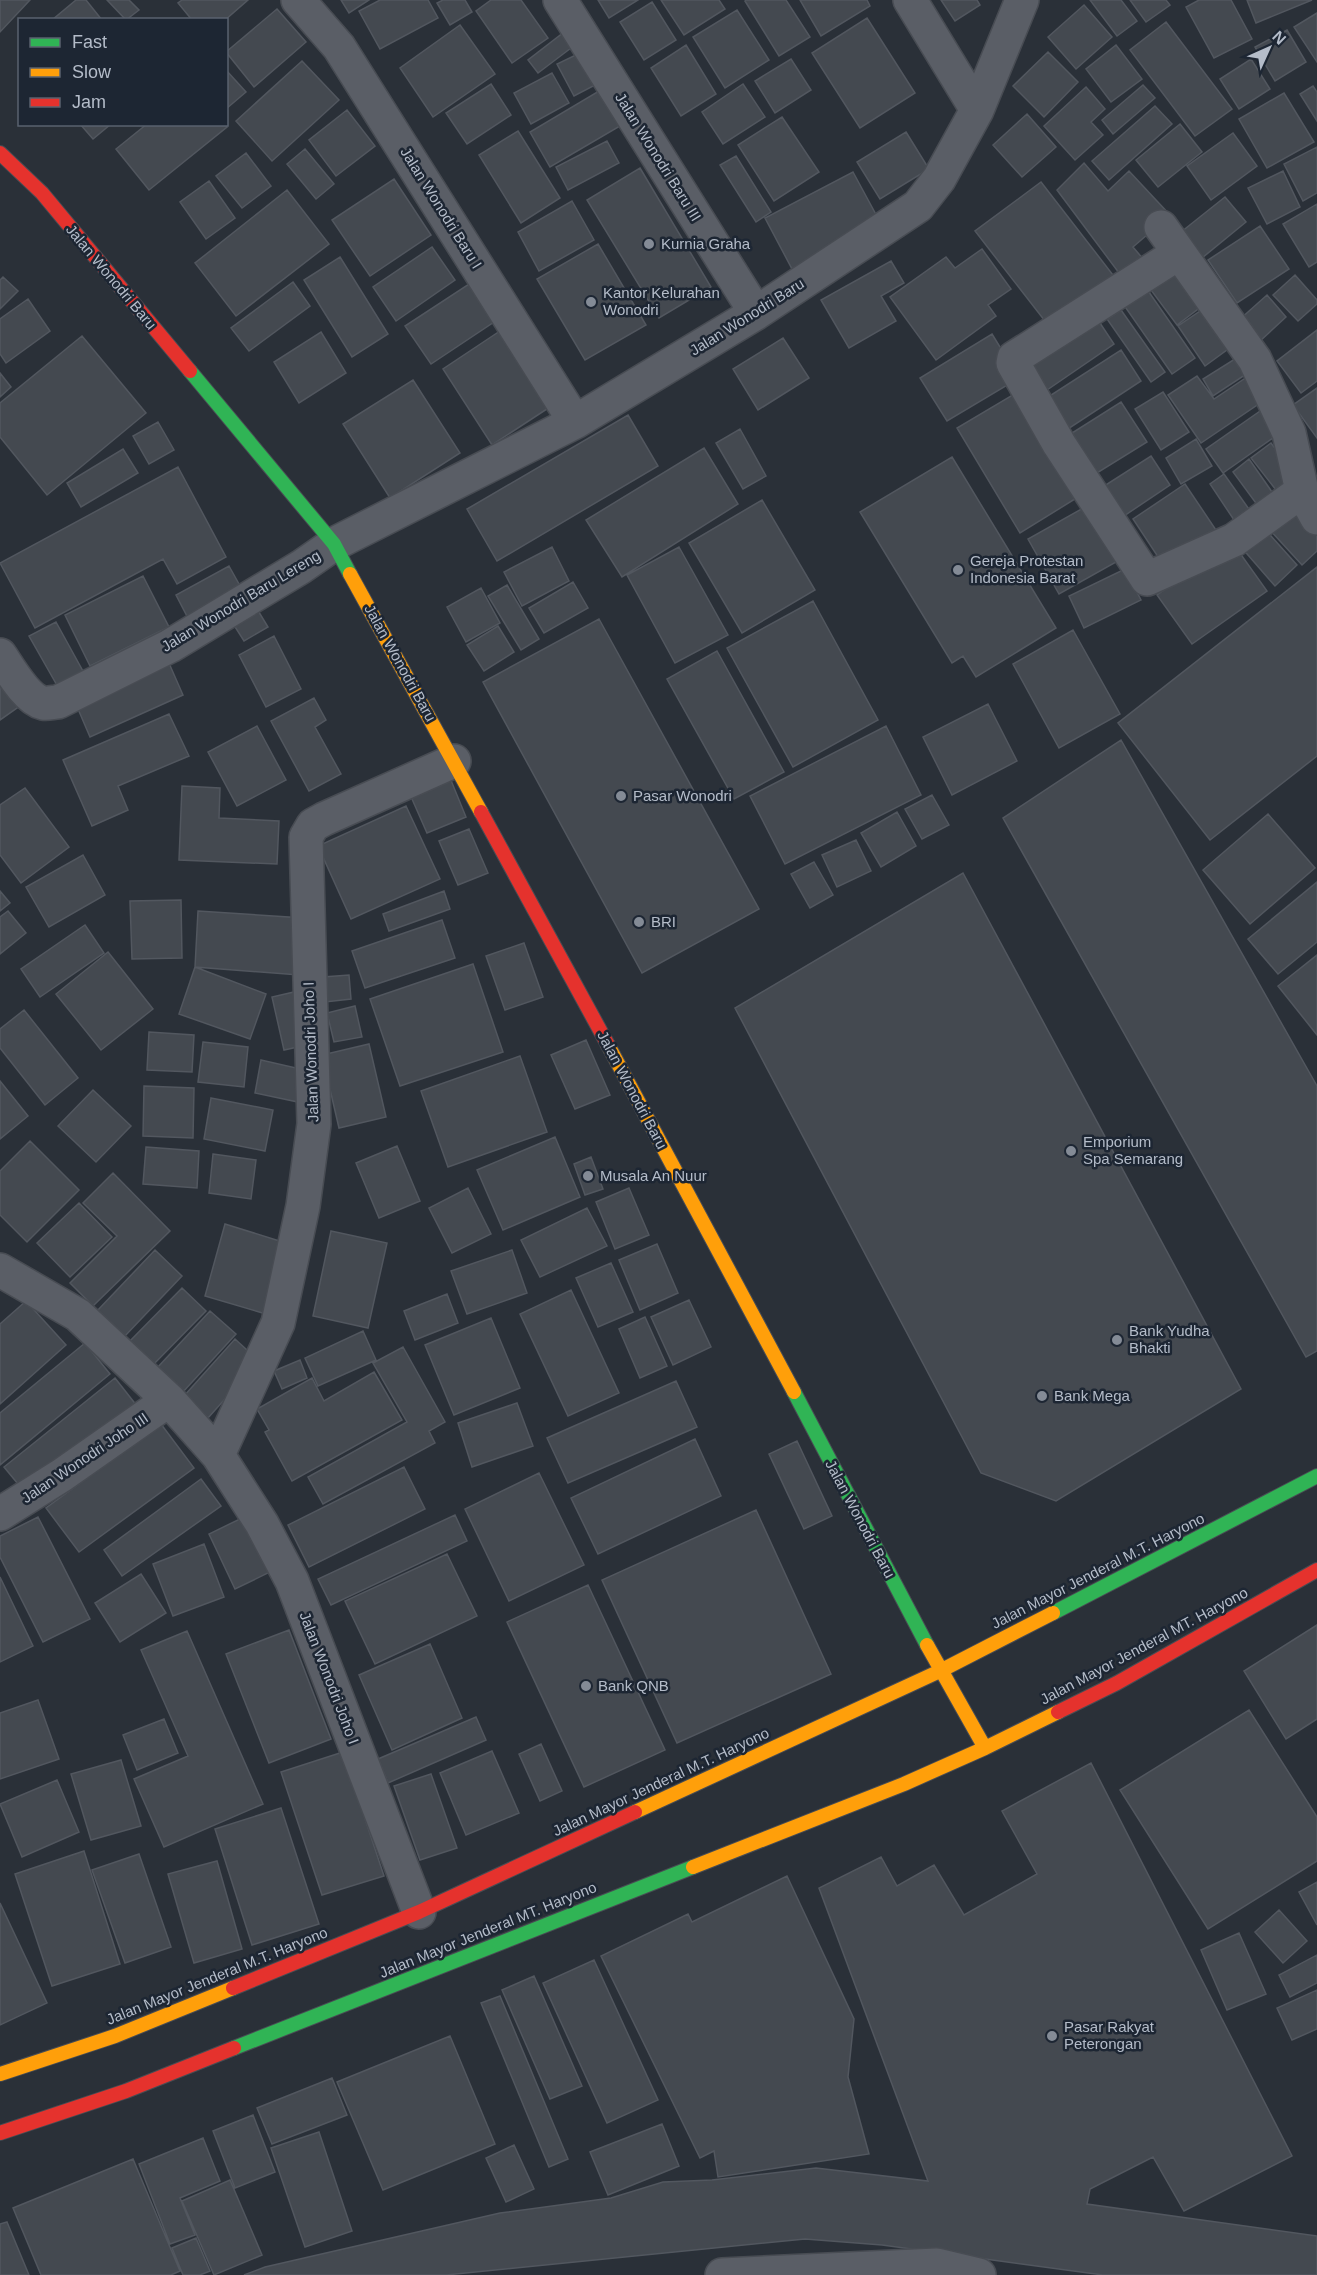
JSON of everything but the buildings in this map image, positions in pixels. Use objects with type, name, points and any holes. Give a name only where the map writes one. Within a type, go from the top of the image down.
[{"type":"main road","name":"Jalan Wonodri Baru","points":[[0,153],[42,194],[334,544],[762,1331],[940,1671]]},
{"type":"main road","name":"Jalan Mayor Jenderal M.T. Haryono","points":[[0,2074],[115,2036],[419,1912],[940,1671],[1317,1476]]},
{"type":"main road","name":"Jalan Mayor Jenderal MT. Haryono","points":[[0,2133],[126,2091],[904,1784],[985,1748],[1117,1683],[1317,1570]]},
{"type":"main road","points":[[940,1671],[985,1748]]},
{"type":"street","name":"Jalan Wonodri Baru I","points":[[298,0],[339,47],[575,422]]},
{"type":"street","name":"Jalan Wonodri Baru III","points":[[560,0],[756,313]]},
{"type":"street","points":[[910,0],[977,110]]},
{"type":"street","name":"Jalan Wonodri Baru","points":[[334,544],[575,422],[756,313],[918,206],[939,179],[977,110],[1022,0]]},
{"type":"street","points":[[1170,240],[1255,360],[1289,433],[1310,505],[1147,579],[1059,444],[1013,363],[1014,358],[1170,240]]},
{"type":"street","name":"Jalan Wonodri Baru Lereng","points":[[0,655],[24,689],[37,701],[45,704],[58,702],[171,646],[301,567],[334,544]]},
{"type":"street","name":"Jalan Wonodri Joho I","points":[[218,1455],[278,1323],[303,1206],[314,1124],[306,837],[314,825],[324,819],[454,761]]},
{"type":"street","name":"Jalan Wonodri Joho I","points":[[0,1270],[78,1315],[169,1400],[218,1455],[262,1524],[292,1581],[419,1912]]},
{"type":"street","name":"Jalan Wonodri Joho III","points":[[0,1514],[62,1475],[169,1400]]},
{"type":"street","points":[[722,2275],[936,2265],[979,2275]]},
{"type":"traffic: fast","points":[[190,371],[334,544],[350,574]]},
{"type":"traffic: fast","points":[[794,1392],[927,1645]]},
{"type":"traffic: fast","points":[[1053,1613],[1317,1476]]},
{"type":"traffic: fast","points":[[234,2048],[693,1867]]},
{"type":"traffic: slow","points":[[350,574],[481,812]]},
{"type":"traffic: slow","points":[[608,1045],[794,1392]]},
{"type":"traffic: slow","points":[[635,1812],[940,1671],[1053,1613]]},
{"type":"traffic: slow","points":[[927,1645],[985,1748]]},
{"type":"traffic: slow","points":[[693,1867],[904,1784],[1058,1712]]},
{"type":"traffic: slow","points":[[0,2074],[115,2036],[233,1988]]},
{"type":"traffic: jam","points":[[0,153],[42,193],[190,371]]},
{"type":"traffic: jam","points":[[481,812],[608,1045]]},
{"type":"traffic: jam","points":[[1058,1712],[1117,1683],[1317,1570]]},
{"type":"traffic: jam","points":[[233,1988],[419,1912],[635,1812]]},
{"type":"traffic: jam","points":[[0,2133],[126,2091],[234,2048]]},
{"type":"place","name":"Kurnia Graha","points":[[649,244]]},
{"type":"place","name":"Kantor Kelurahan Wonodri","points":[[591,302]]},
{"type":"place","name":"Gereja Protestan Indonesia Barat","points":[[958,570]]},
{"type":"place","name":"Pasar Wonodri","points":[[621,796]]},
{"type":"place","name":"BRI","points":[[639,922]]},
{"type":"place","name":"Emporium Spa Semarang","points":[[1071,1151]]},
{"type":"place","name":"Musala An Nuur","points":[[588,1176]]},
{"type":"place","name":"Bank Yudha Bhakti","points":[[1117,1340]]},
{"type":"place","name":"Bank Mega","points":[[1042,1396]]},
{"type":"place","name":"Bank QNB","points":[[586,1686]]},
{"type":"place","name":"Pasar Rakyat Peterongan","points":[[1052,2036]]}]
